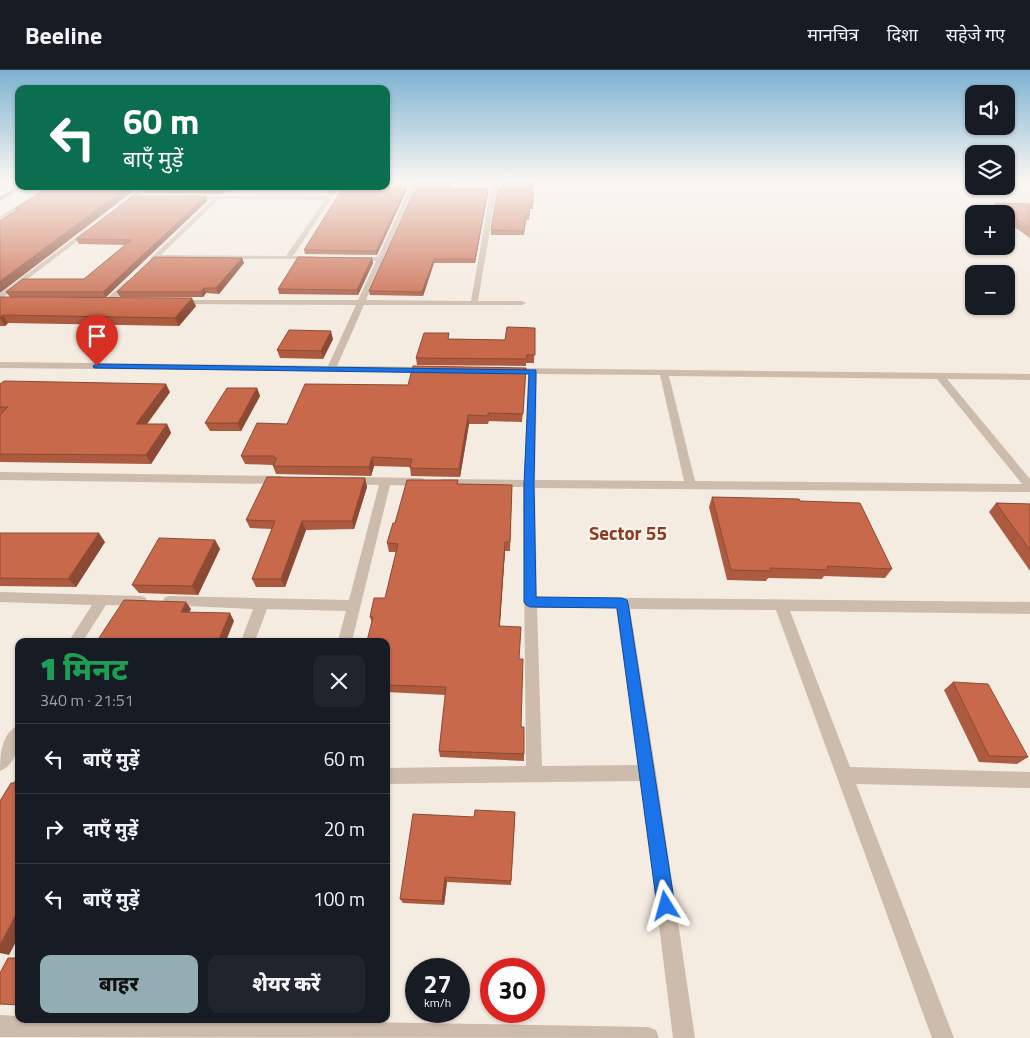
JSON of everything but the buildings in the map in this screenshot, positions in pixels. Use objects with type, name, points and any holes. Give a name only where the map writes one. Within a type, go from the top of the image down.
[{"type":"street","points":[[0,299],[94,226]]},
{"type":"street","points":[[149,263],[187,226]]},
{"type":"street","points":[[288,258],[310,226]]},
{"type":"street","points":[[331,369],[363,303],[396,226]]},
{"type":"street","points":[[474,303],[487,226]]},
{"type":"street","points":[[156,256],[326,258]]},
{"type":"street","points":[[344,258],[382,259]]},
{"type":"street","points":[[109,302],[136,276]]},
{"type":"street","points":[[0,299],[10,301]]},
{"type":"street","points":[[99,301],[119,302]]},
{"type":"street","points":[[168,302],[522,303]]},
{"type":"street","points":[[0,366],[437,370]]},
{"type":"street","points":[[504,371],[1030,377]]},
{"type":"street","points":[[533,372],[529,484],[534,774]]},
{"type":"street","points":[[664,373],[690,485]]},
{"type":"street","points":[[940,376],[1030,487]]},
{"type":"street","points":[[0,476],[296,480]]},
{"type":"street","points":[[335,481],[1030,487]]},
{"type":"street","points":[[346,638],[384,482]]},
{"type":"street","points":[[0,597],[353,606]]},
{"type":"street","points":[[78,638],[102,600]]},
{"type":"street","points":[[530,602],[1030,608]]},
{"type":"street","points":[[622,603],[648,773],[684,1038]]},
{"type":"street","points":[[249,638],[262,604]]},
{"type":"street","points":[[781,606],[846,775],[943,1038]]},
{"type":"street","points":[[0,763],[15,739]]},
{"type":"street","points":[[390,776],[648,773]]},
{"type":"street","points":[[846,775],[1030,780]]},
{"type":"street","points":[[0,1026],[106,1024],[192,1034],[648,1038]]},
{"type":"district","name":"Sector 55","points":[[628,532]]},
{"type":"route","points":[[97,366],[533,372],[529,484],[530,602],[622,603],[666,906]]}]
